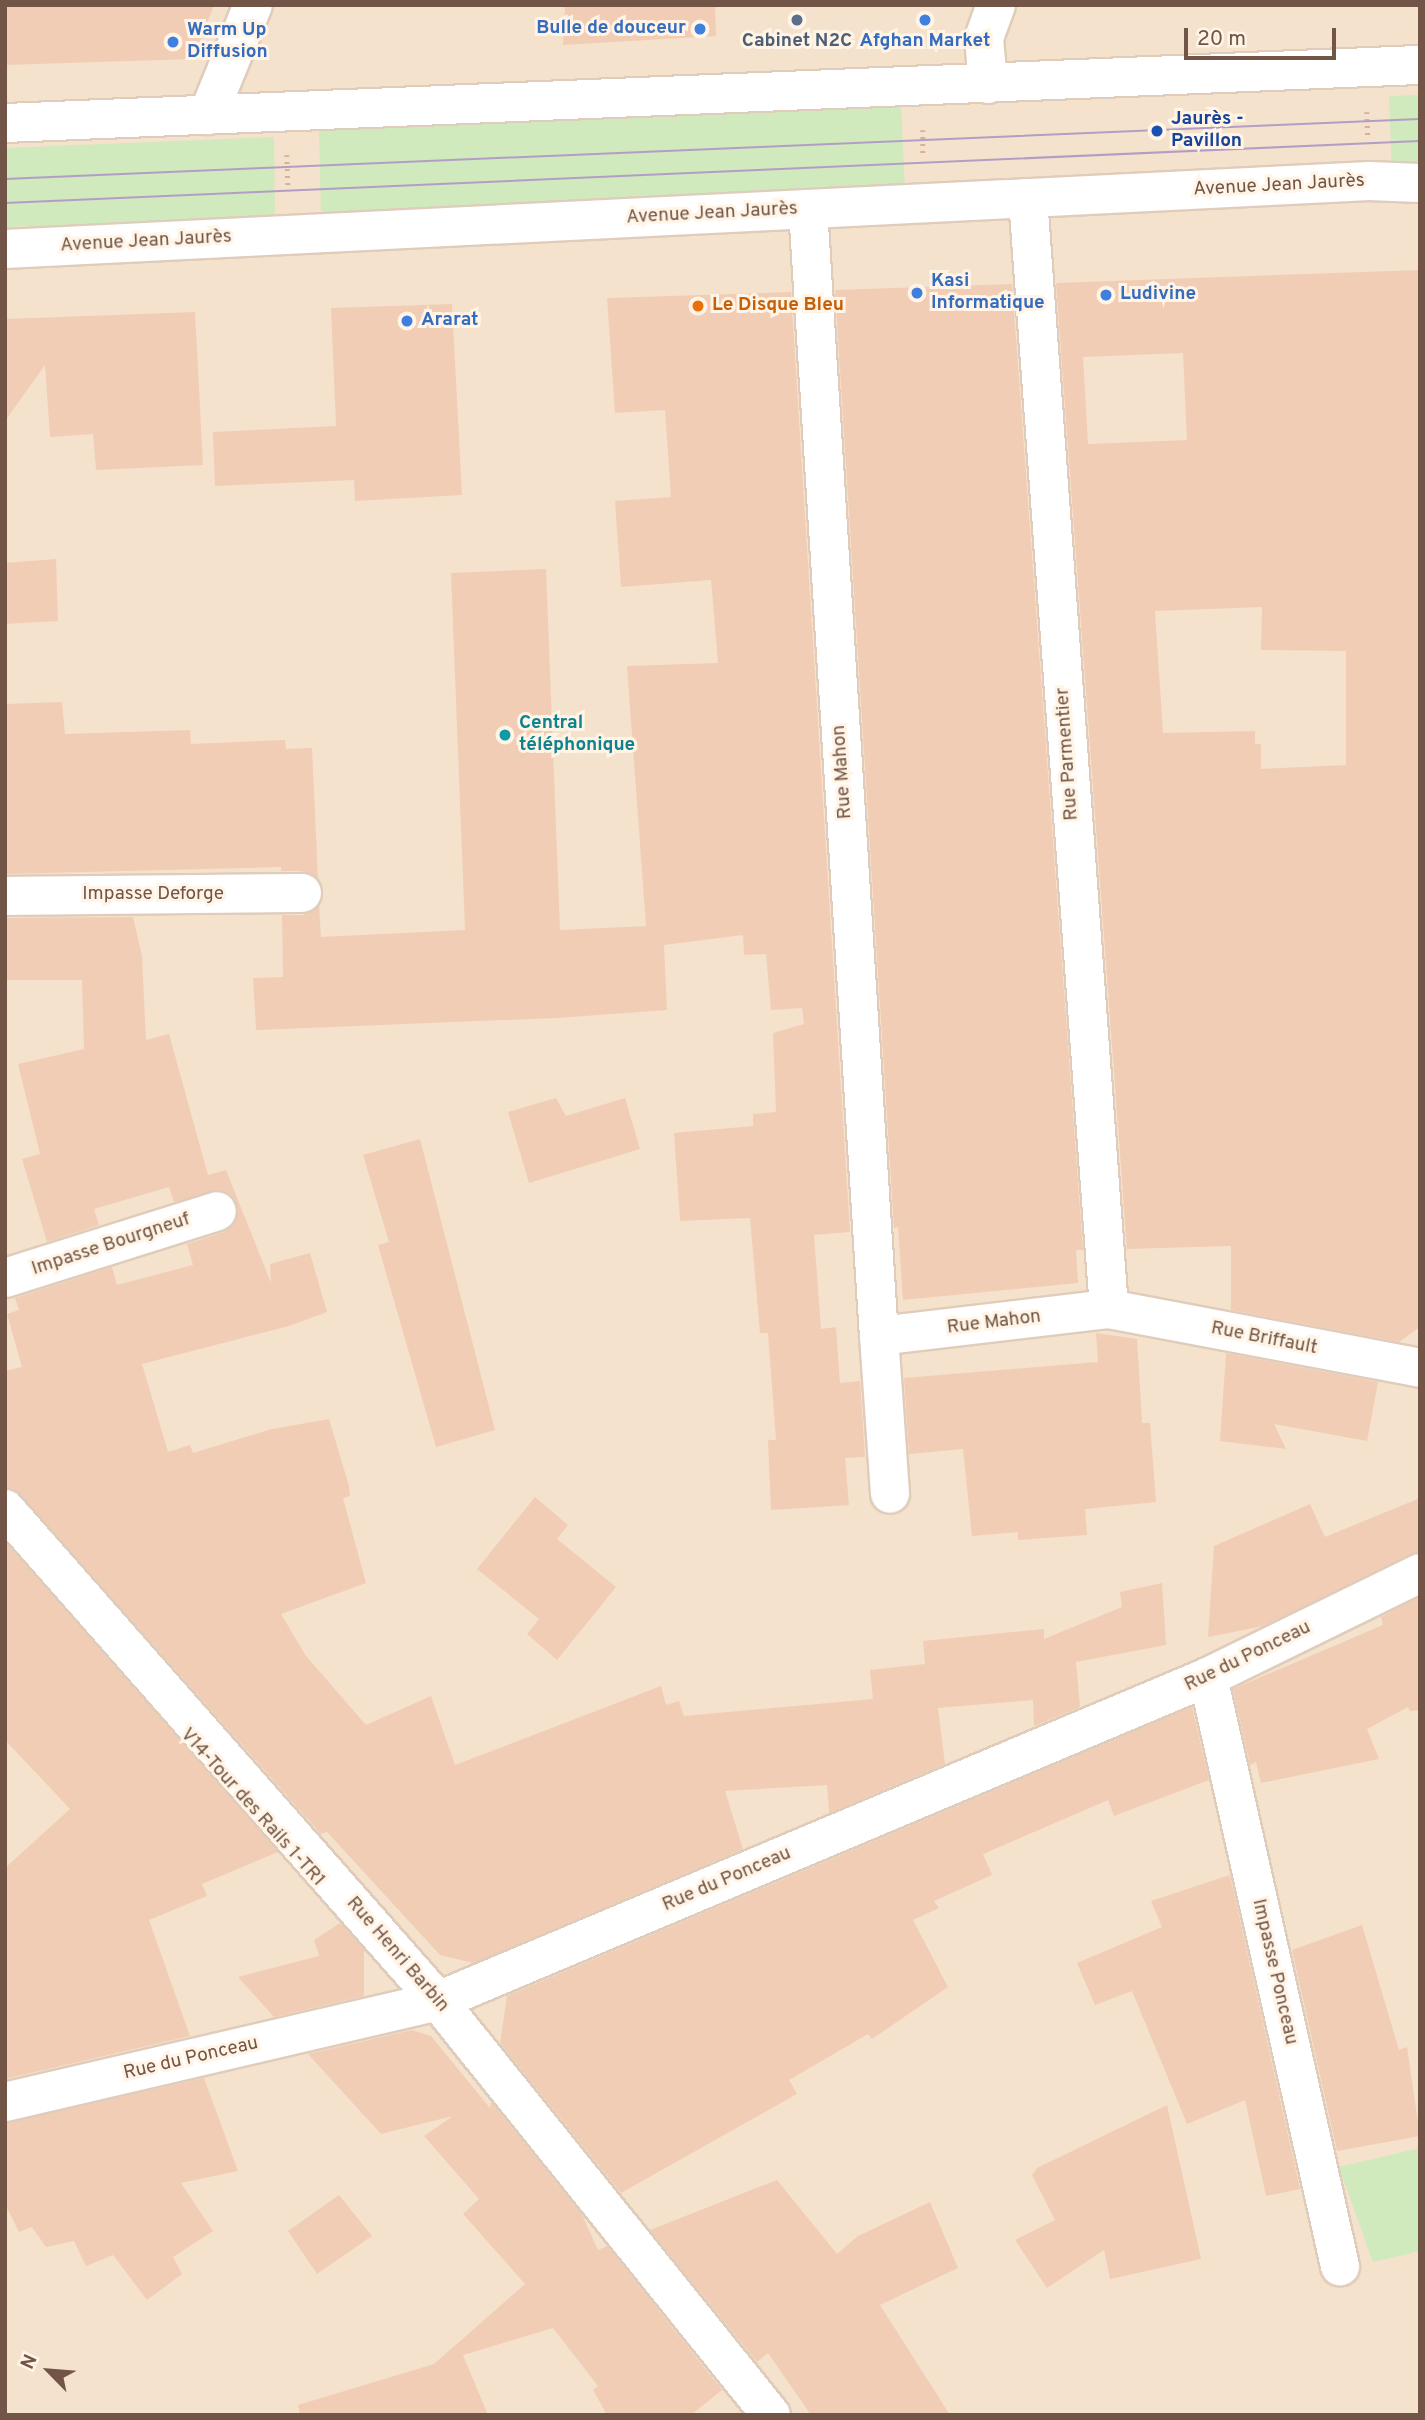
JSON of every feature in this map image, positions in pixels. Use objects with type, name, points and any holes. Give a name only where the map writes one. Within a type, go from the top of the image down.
[{"type":"street","points":[[208,115],[253,5]]},
{"type":"street","points":[[988,85],[984,38],[996,5]]},
{"type":"street","points":[[5,123],[1367,70],[1420,65]]},
{"type":"street","name":"Avenue Jean Jaurès","points":[[5,249],[1369,181],[1420,183]]},
{"type":"street","name":"Rue Parmentier","points":[[1028,198],[1109,1309]]},
{"type":"street","name":"Rue Mahon","points":[[808,209],[890,1494]]},
{"type":"street","name":"Impasse Deforge","points":[[5,896],[302,893]]},
{"type":"street","name":"Impasse Bourgneuf","points":[[5,1278],[217,1211]]},
{"type":"street","name":"Rue Mahon","points":[[879,1336],[1109,1309]]},
{"type":"street","name":"Rue Briffault","points":[[1109,1309],[1420,1368]]},
{"type":"street","name":"Rue Henri Barbin","points":[[5,1509],[438,2001],[771,2415]]},
{"type":"street","name":"Rue du Ponceau","points":[[5,2102],[438,2001],[1208,1678],[1420,1573]]},
{"type":"street","name":"Impasse Ponceau","points":[[1208,1678],[1340,2266]]},
{"type":"path","points":[[1367,70],[1369,181]]},
{"type":"path","points":[[922,87],[925,204]]},
{"type":"path","points":[[286,112],[290,235]]},
{"type":"shaded area","points":[[5,5],[1420,5],[1420,2415],[5,2415]]},
{"type":"green space","points":[[1420,95],[1420,172],[1392,173],[1389,96]]},
{"type":"green space","points":[[901,105],[905,190],[321,216],[319,126]]},
{"type":"green space","points":[[274,137],[275,219],[5,227],[5,148]]},
{"type":"green space","points":[[1420,2148],[1420,2251],[1373,2262],[1339,2167]]},
{"type":"building","points":[[5,5],[214,5],[193,59],[5,65]]},
{"type":"building","points":[[565,5],[715,5],[716,36],[563,45]]},
{"type":"building","points":[[1420,270],[1420,1327],[1399,1342],[1231,1310],[1231,1246],[1127,1249],[1056,283]],"holes":[[[1183,353],[1187,440],[1088,444],[1083,357]],[[1262,607],[1261,650],[1346,651],[1346,765],[1261,769],[1261,744],[1255,744],[1255,731],[1163,733],[1155,611]]]},
{"type":"building","points":[[1012,284],[1083,1250],[1076,1250],[1078,1283],[903,1300],[898,1227],[894,1228],[835,290]]},
{"type":"building","points":[[791,292],[850,1232],[814,1235],[821,1329],[836,1327],[840,1383],[860,1381],[865,1457],[845,1458],[849,1505],[771,1510],[768,1440],[776,1440],[768,1333],[760,1333],[750,1218],[680,1221],[674,1133],[753,1126],[753,1114],[776,1112],[773,1033],[804,1024],[802,1008],[771,1010],[766,954],[744,955],[743,935],[664,945],[667,1010],[557,1018],[256,1030],[253,978],[283,977],[282,915],[303,915],[319,906],[321,937],[465,930],[451,573],[546,569],[560,930],[646,926],[627,666],[718,663],[711,580],[621,587],[615,501],[671,497],[665,410],[615,413],[607,298]]},
{"type":"building","points":[[452,304],[462,495],[355,501],[354,480],[215,486],[213,432],[336,426],[331,308]]},
{"type":"building","points":[[195,312],[203,465],[96,470],[93,434],[50,437],[45,365],[5,421],[5,319]]},
{"type":"building","points":[[56,559],[58,621],[5,624],[5,563]]},
{"type":"building","points":[[62,702],[65,734],[190,730],[191,744],[285,740],[286,749],[312,748],[318,879],[302,871],[281,871],[281,867],[5,874],[5,704]]},
{"type":"building","points":[[133,917],[142,956],[146,1040],[169,1034],[208,1175],[226,1170],[271,1283],[270,1264],[310,1253],[327,1312],[289,1326],[142,1364],[168,1452],[190,1445],[193,1453],[272,1429],[329,1419],[349,1486],[350,1496],[343,1498],[366,1583],[281,1614],[306,1656],[366,1725],[431,1696],[455,1765],[661,1686],[666,1705],[679,1701],[684,1716],[873,1699],[870,1670],[925,1664],[923,1641],[1044,1629],[1044,1639],[1122,1607],[1120,1592],[1162,1583],[1166,1645],[1076,1662],[1080,1707],[1034,1726],[1033,1700],[938,1708],[945,1764],[829,1813],[827,1785],[725,1791],[743,1849],[473,1963],[440,1955],[327,1832],[321,1834],[21,1495],[5,1488],[5,1371],[22,1367],[7,1314],[19,1310],[15,1298],[112,1267],[117,1285],[193,1265],[187,1244],[224,1232],[238,1215],[232,1195],[222,1190],[174,1202],[169,1187],[94,1209],[99,1225],[47,1242],[22,1159],[40,1154],[18,1064],[84,1049],[82,980],[5,980],[5,918]]},
{"type":"building","points":[[556,1098],[566,1116],[625,1098],[640,1149],[529,1183],[508,1112]]},
{"type":"building","points":[[420,1139],[495,1430],[436,1447],[378,1245],[389,1242],[363,1155]]},
{"type":"building","points":[[1096,1333],[1137,1339],[1142,1423],[1150,1423],[1156,1502],[1085,1509],[1087,1535],[1018,1540],[1018,1532],[972,1536],[963,1449],[909,1454],[904,1378],[1098,1362]]},
{"type":"building","points":[[1226,1353],[1378,1382],[1367,1441],[1274,1424],[1286,1449],[1220,1441]]},
{"type":"building","points":[[535,1497],[568,1525],[557,1539],[616,1587],[557,1660],[527,1634],[539,1619],[477,1569]]},
{"type":"building","points":[[1420,1498],[1420,1551],[1263,1626],[1208,1637],[1214,1546],[1310,1504],[1325,1537]]},
{"type":"building","points":[[5,1542],[278,1852],[202,1884],[207,1896],[149,1920],[190,2036],[5,2079],[5,1868],[70,1809],[5,1740]]},
{"type":"building","points":[[1420,1597],[1420,1710],[1410,1711],[1408,1707],[1367,1729],[1379,1759],[1261,1783],[1256,1762],[1250,1765],[1233,1689],[1383,1625],[1381,1617]]},
{"type":"building","points":[[1192,1707],[1209,1780],[1114,1816],[1108,1800],[983,1854],[992,1875],[934,1901],[939,1908],[913,1920],[948,1987],[872,2039],[868,2034],[789,2080],[797,2094],[621,2193],[500,2043],[507,1996]]},
{"type":"building","points":[[1230,1875],[1300,2189],[1266,2196],[1245,2100],[1187,2124],[1132,1991],[1095,2005],[1077,1963],[1162,1927],[1151,1901]]},
{"type":"building","points":[[340,1923],[364,1949],[364,1996],[274,2017],[238,1977],[319,1956],[314,1940]]},
{"type":"building","points":[[1362,1925],[1399,2050],[1407,2047],[1420,2136],[1337,2151],[1292,1950]]},
{"type":"building","points":[[412,2030],[431,2036],[490,2108],[491,2102],[582,2215],[598,2250],[607,2246],[722,2390],[691,2415],[607,2415],[593,2390],[598,2386],[553,2328],[463,2355],[488,2415],[300,2415],[298,2405],[434,2364],[525,2284],[463,2214],[479,2199],[424,2136],[453,2116],[381,2134],[308,2054]]},
{"type":"building","points":[[204,2078],[238,2171],[181,2183],[213,2231],[173,2257],[182,2274],[147,2300],[113,2255],[86,2266],[74,2241],[46,2247],[32,2227],[19,2232],[5,2204],[5,2123]]},
{"type":"building","points":[[1167,2105],[1201,2259],[1110,2279],[1104,2250],[1047,2288],[1015,2240],[1055,2220],[1032,2175],[1037,2168]]},
{"type":"building","points":[[777,2180],[837,2254],[858,2236],[930,2202],[958,2268],[880,2305],[950,2415],[811,2415],[768,2353],[757,2362],[650,2230]]},
{"type":"building","points":[[339,2195],[372,2236],[317,2274],[288,2231]]},
{"type":"tram line","points":[[5,179],[1420,119]]},
{"type":"tram line","points":[[5,203],[1420,141]]},
{"type":"place","name":"Cabinet N2C","points":[[797,20]]},
{"type":"place","name":"Afghan Market","points":[[925,20]]},
{"type":"place","name":"Bulle de douceur","points":[[700,29]]},
{"type":"place","name":"Warm Up Diffusion","points":[[173,42]]},
{"type":"place","name":"Jaurès - Pavillon","points":[[1157,131]]},
{"type":"place","name":"Kasi Informatique","points":[[917,293]]},
{"type":"place","name":"Ludivine","points":[[1106,295]]},
{"type":"place","name":"Le Disque Bleu","points":[[698,306]]},
{"type":"place","name":"Ararat","points":[[407,321]]},
{"type":"place","name":"Central téléphonique","points":[[505,735]]}]
